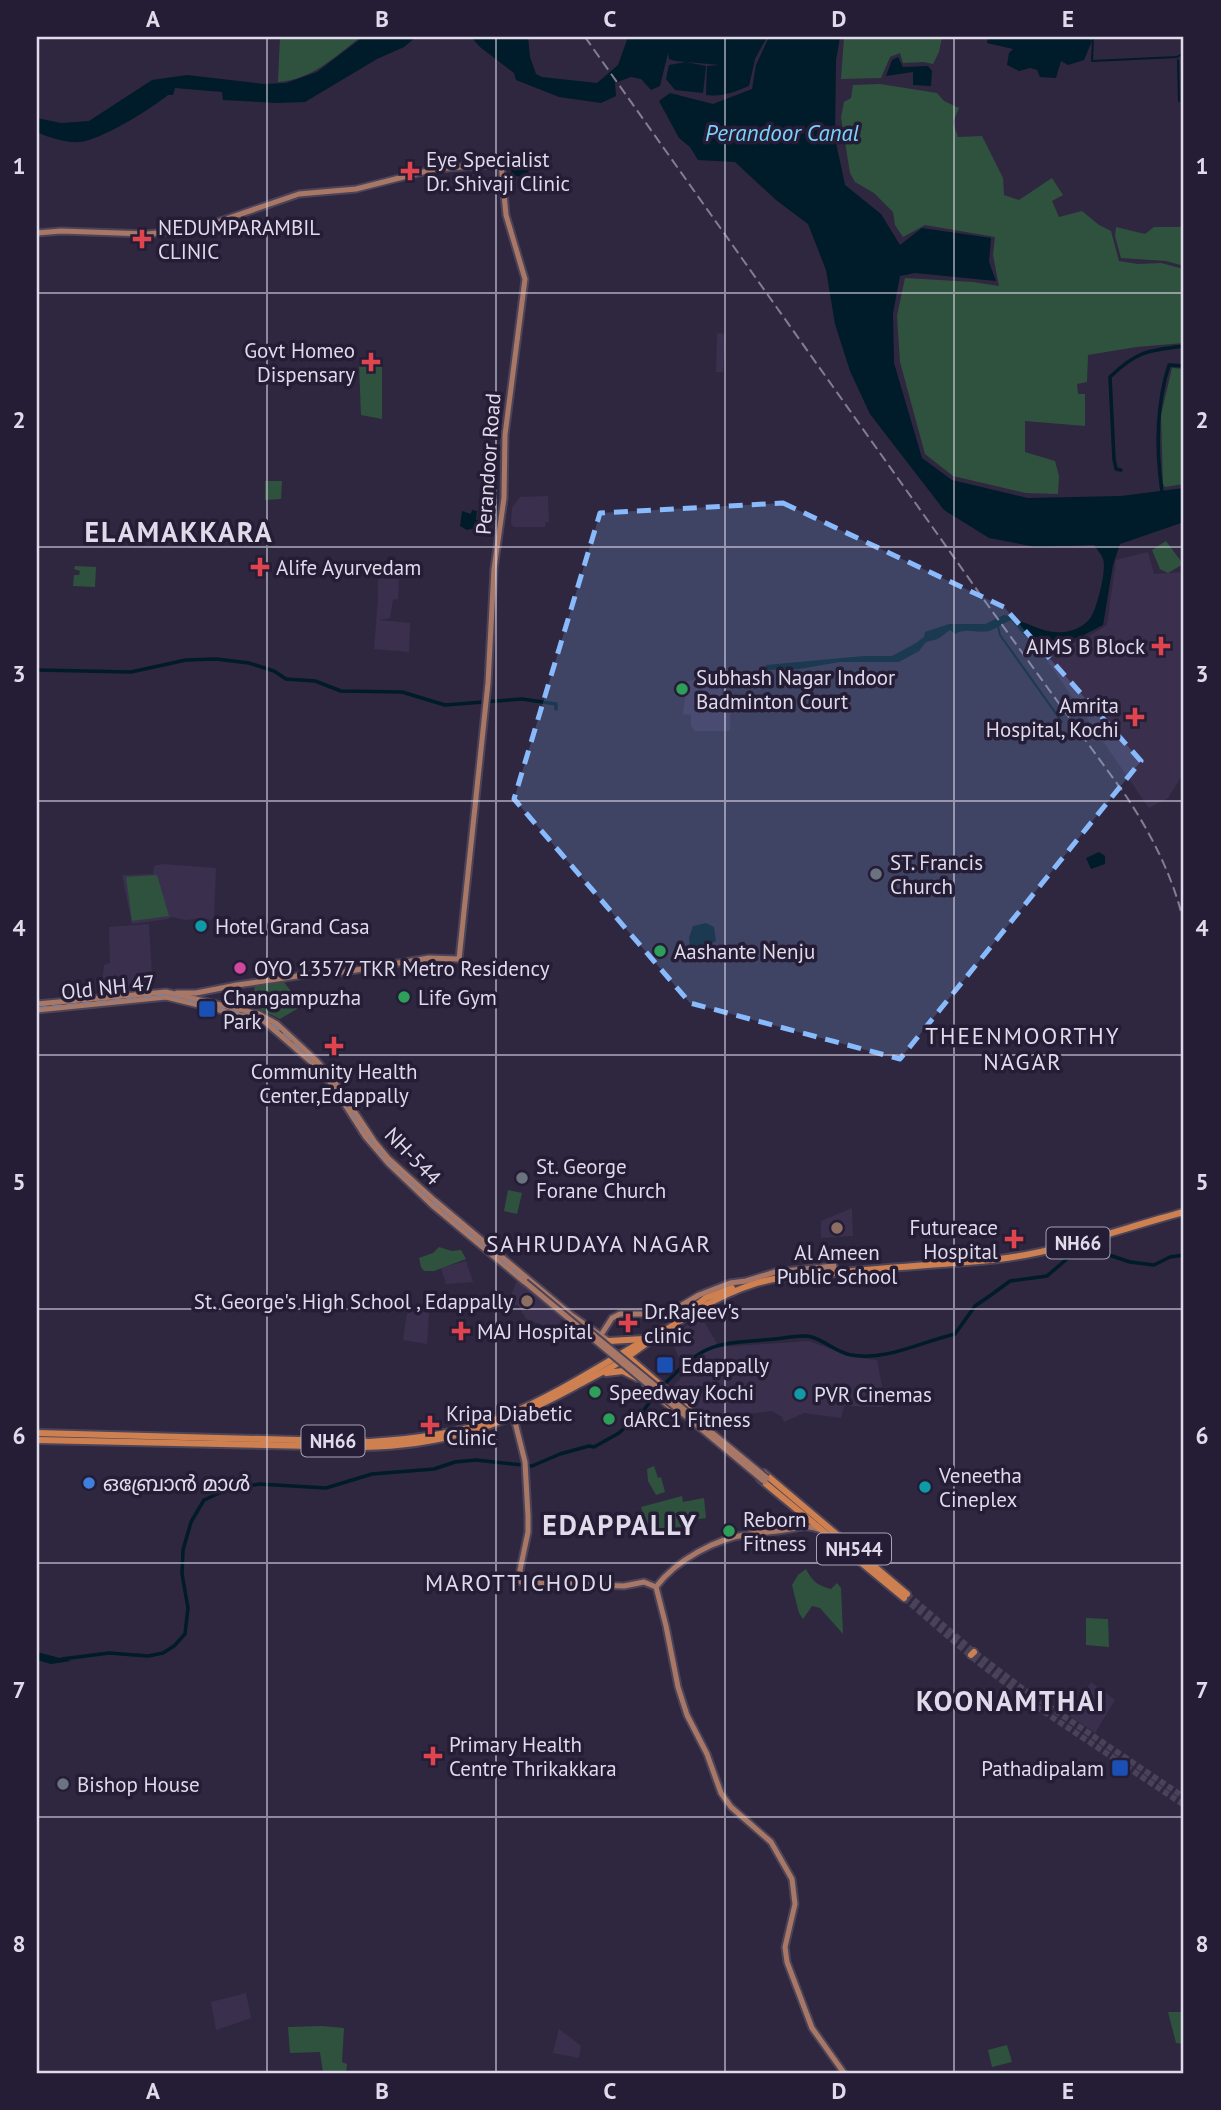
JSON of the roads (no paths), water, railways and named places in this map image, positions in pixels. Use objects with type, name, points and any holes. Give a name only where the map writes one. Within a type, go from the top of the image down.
[{"type":"highway","name":"NH66","points":[[648,1340],[706,1298],[747,1282],[833,1269],[969,1262],[1043,1252],[1184,1212]]},
{"type":"highway","name":"NH66","points":[[37,1433],[81,1432],[145,1438],[336,1444],[412,1444],[463,1434],[522,1414],[597,1374],[624,1354],[718,1297],[777,1278],[833,1269]]},
{"type":"highway","points":[[608,1341],[648,1340]]},
{"type":"highway","points":[[637,1366],[636,1356],[648,1340]]},
{"type":"highway","points":[[602,1365],[606,1353]]},
{"type":"highway","name":"NH544","points":[[615,1361],[766,1480],[800,1513],[905,1596],[766,1480],[624,1354]]},
{"type":"highway","name":"NH66","points":[[37,1440],[282,1448],[396,1440],[514,1412],[602,1365],[615,1361]]},
{"type":"highway","points":[[597,1374],[618,1371],[637,1378]]},
{"type":"main road","name":"Perandoor Road","points":[[37,233],[148,234],[197,229],[299,194],[356,189],[435,169],[503,164],[506,215],[525,279],[505,435],[504,498],[494,569],[488,683],[460,959],[418,959],[196,993],[177,993]]},
{"type":"main road","name":"Old NH 47","points":[[37,1010],[153,992],[177,993]]},
{"type":"main road","name":"NH-544","points":[[177,993],[259,1014],[277,1024],[317,1061],[388,1158],[464,1228]]},
{"type":"main road","name":"Old NH 47","points":[[37,1004],[123,998],[166,997],[181,1000]]},
{"type":"main road","name":"NH-544","points":[[181,1000],[264,1021],[275,1028],[316,1066],[347,1104],[365,1136],[405,1180],[527,1280]]},
{"type":"main road","points":[[527,1280],[608,1341]]},
{"type":"main road","points":[[527,1280],[615,1361]]},
{"type":"main road","points":[[527,1280],[766,1480]]},
{"type":"main road","points":[[601,1335],[612,1318],[620,1314],[672,1311],[719,1287],[747,1282]]},
{"type":"main road","points":[[515,1422],[527,1482],[528,1532],[520,1570],[521,1582],[624,1586],[644,1582],[656,1587]]},
{"type":"main road","points":[[797,1526],[803,1517],[800,1513]]},
{"type":"main road","points":[[656,1587],[673,1566],[718,1544],[747,1534],[797,1526],[808,1526],[826,1533]]},
{"type":"main road","points":[[656,1587],[678,1687],[687,1715],[707,1754],[720,1793],[731,1807],[772,1842],[792,1879],[794,1904],[785,1947],[787,1962],[812,2028],[844,2073]]},
{"type":"water","points":[[363,37],[416,37],[404,47],[377,59],[305,102],[223,100],[222,92],[175,88],[173,95],[168,95],[125,123],[90,140],[69,142],[37,132],[37,118],[61,123],[89,121],[152,80],[187,75],[264,84],[286,83],[317,72]]},
{"type":"water","points":[[471,37],[528,37],[530,57],[536,74],[597,83],[618,65],[628,37],[767,37],[755,59],[749,86],[744,88],[723,95],[706,95],[707,66],[720,65],[675,61],[669,59],[668,53],[660,86],[651,90],[641,79],[631,77],[615,83],[616,96],[601,103],[559,97],[516,80],[514,73]]},
{"type":"water","name":"Perandoor Canal","points":[[769,37],[840,37],[836,60],[835,138],[845,185],[881,214],[900,245],[922,228],[991,238],[989,262],[996,281],[915,273],[900,276],[893,313],[894,363],[922,458],[952,480],[1028,498],[1121,496],[1184,488],[1184,522],[1120,544],[1113,565],[1103,625],[1063,642],[1024,635],[1011,620],[989,631],[963,631],[955,634],[950,630],[938,639],[926,642],[919,651],[899,662],[840,662],[799,669],[766,670],[766,665],[892,656],[916,643],[924,637],[925,632],[949,624],[985,624],[1004,615],[1045,630],[1064,632],[1079,628],[1091,617],[1104,571],[1102,557],[1094,545],[1036,547],[989,538],[944,510],[870,414],[850,371],[835,324],[826,270],[808,224],[776,200],[735,162],[698,160],[690,147],[679,138],[659,101],[670,93],[713,104],[752,89],[756,65]]},
{"type":"water","points":[[988,37],[1087,37],[1092,41],[1084,60],[1068,65],[1061,61],[1056,78],[1040,77],[1037,70],[1030,68],[1019,71],[1007,65],[1009,53],[1013,49],[987,43]]},
{"type":"water","points":[[898,57],[903,67],[928,66],[932,71],[931,86],[913,85],[913,72],[886,76],[892,60]]},
{"type":"water","points":[[686,62],[706,66],[703,93],[675,90],[666,79],[669,65]]},
{"type":"water","points":[[512,163],[529,165],[528,178],[511,175]]},
{"type":"water","points":[[472,510],[477,511],[476,520],[480,520],[479,527],[467,530],[460,526],[462,511],[471,514]]},
{"type":"water","points":[[1099,852],[1105,856],[1105,864],[1091,869],[1086,858]]},
{"type":"water","points":[[706,923],[714,927],[716,941],[701,950],[690,947],[689,938],[693,926]]},
{"type":"water","points":[[37,1652],[71,1661],[51,1664],[37,1660]]},
{"type":"waterway","points":[[1093,37],[1092,61],[1177,57],[1184,53]]},
{"type":"waterway","points":[[1178,60],[1179,101]]},
{"type":"waterway","points":[[1121,470],[1116,469],[1114,459],[1110,377],[1144,353],[1184,346]]},
{"type":"waterway","points":[[1162,492],[1158,444],[1159,412],[1169,365],[1184,366]]},
{"type":"waterway","points":[[998,626],[1000,635],[1062,722]]},
{"type":"waterway","points":[[37,670],[131,672],[186,660],[216,659],[249,663],[274,671],[286,679],[315,681],[341,691],[402,692],[445,705],[522,699],[556,704],[556,709]]},
{"type":"waterway","points":[[662,1387],[689,1361],[724,1344],[804,1336],[851,1355],[891,1353],[955,1334],[975,1306],[1010,1281],[1047,1276],[1068,1258],[1106,1254],[1130,1262],[1154,1265],[1170,1257],[1184,1255]]},
{"type":"waterway","points":[[62,1659],[109,1653],[148,1656],[163,1653],[174,1646],[185,1634],[188,1608],[182,1574],[183,1550],[191,1522],[204,1500],[226,1490],[259,1484],[326,1488],[372,1474],[434,1469],[455,1462],[476,1460],[532,1466],[560,1454],[594,1447],[619,1433],[644,1410],[656,1393]]},
{"type":"tunnel","points":[[907,1594],[973,1651],[1023,1689],[1184,1797]]},
{"type":"tunnel","points":[[904,1598],[979,1663],[1037,1707],[1184,1805]]},
{"type":"railway","points":[[585,37],[1126,796],[1161,857],[1184,923]]},
{"type":"railway","points":[[37,1008],[167,995],[266,1019],[326,1076],[389,1163],[652,1388]]},
{"type":"place","name":"Eye Specialist Dr. Shivaji Clinic","points":[[410,171]]},
{"type":"place","name":"NEDUMPARAMBIL CLINIC","points":[[142,239]]},
{"type":"place","name":"Govt Homeo Dispensary","points":[[371,362]]},
{"type":"place","name":"Alife Ayurvedam","points":[[260,567]]},
{"type":"place","name":"AIMS B Block","points":[[1161,646]]},
{"type":"place","name":"Subhash Nagar Indoor Badminton Court","points":[[682,689]]},
{"type":"place","name":"Amrita Hospital, Kochi","points":[[1135,717]]},
{"type":"place","name":"ST. Francis Church","points":[[876,874]]},
{"type":"place","name":"Hotel Grand Casa","points":[[201,926]]},
{"type":"place","name":"Aashante Nenju","points":[[660,951]]},
{"type":"place","name":"OYO 13577 TKR Metro Residency","points":[[240,968]]},
{"type":"place","name":"Life Gym","points":[[404,997]]},
{"type":"place","name":"Changampuzha Park","points":[[207,1009]]},
{"type":"place","name":"Community Health Center,Edappally","points":[[334,1046]]},
{"type":"place","name":"St. George Forane Church","points":[[522,1178]]},
{"type":"place","name":"Al Ameen Public School","points":[[837,1228]]},
{"type":"place","name":"Futureace Hospital","points":[[1014,1239]]},
{"type":"place","name":"St. George's High School , Edappally","points":[[527,1301]]},
{"type":"place","name":"Dr.Rajeev's clinic","points":[[628,1323]]},
{"type":"place","name":"MAJ Hospital","points":[[461,1331]]},
{"type":"place","name":"Edappally","points":[[665,1365]]},
{"type":"place","name":"Speedway Kochi","points":[[595,1392]]},
{"type":"place","name":"PVR Cinemas","points":[[800,1394]]},
{"type":"place","name":"dARC1 Fitness","points":[[609,1419]]},
{"type":"place","name":"Kripa Diabetic Clinic","points":[[430,1425]]},
{"type":"place","name":"ഒബ്രോൻ മാൾ","points":[[89,1483]]},
{"type":"place","name":"Veneetha Cineplex","points":[[925,1487]]},
{"type":"place","name":"Reborn Fitness","points":[[729,1531]]},
{"type":"place","name":"Primary Health Centre Thrikakkara","points":[[433,1756]]},
{"type":"place","name":"Pathadipalam","points":[[1120,1768]]},
{"type":"place","name":"Bishop House","points":[[63,1784]]},
{"type":"district","name":"ELAMAKKARA","points":[[179,531]]},
{"type":"district","name":"THEENMOORTHY NAGAR","points":[[1023,1048]]},
{"type":"district","name":"SAHRUDAYA NAGAR","points":[[599,1243]]},
{"type":"district","name":"EDAPPALLY","points":[[620,1524]]},
{"type":"district","name":"MAROTTICHODU","points":[[520,1582]]},
{"type":"district","name":"KOONAMTHAI","points":[[1011,1700]]}]
